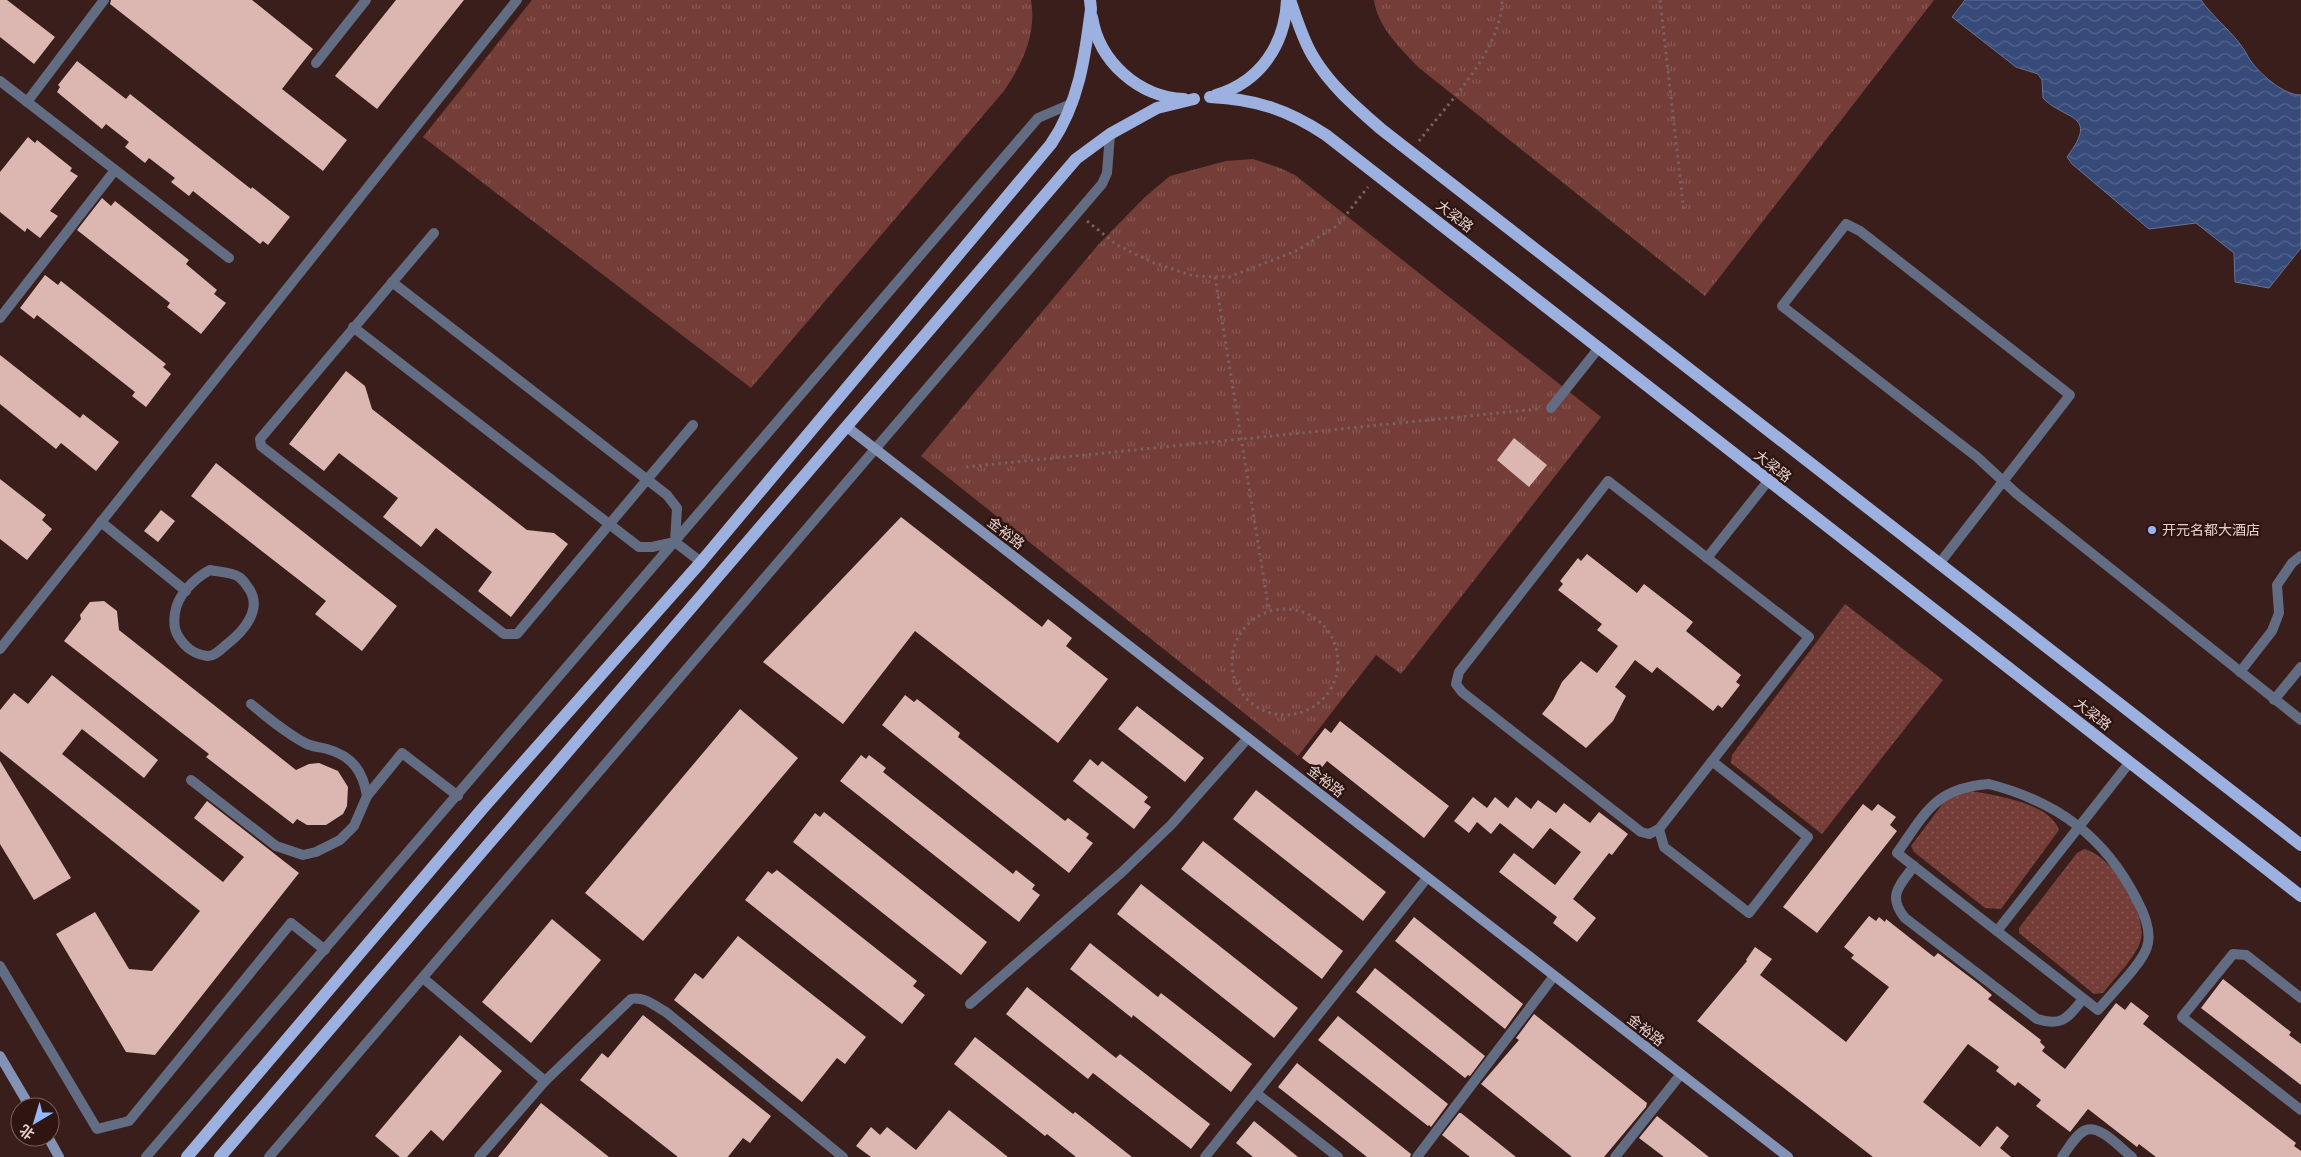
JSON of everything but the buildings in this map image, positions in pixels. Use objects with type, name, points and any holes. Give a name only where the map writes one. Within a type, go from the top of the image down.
[{"type":"main road","points":[[220,1157],[1076,158],[1110,134],[1157,108],[1210,97],[1241,84],[1266,62],[1282,32],[1288,0]]},
{"type":"main road","name":"大梁路","points":[[1288,0],[1313,56],[1328,79],[1381,129],[2301,845]]},
{"type":"main road","points":[[1091,3],[1099,41],[1108,56],[1124,74],[1145,89],[1161,95],[1194,99]]},
{"type":"main road","points":[[187,1157],[483,808],[701,562],[1051,144],[1063,126],[1073,103],[1083,69],[1091,3]]},
{"type":"main road","name":"大梁路","points":[[1210,97],[1235,98],[1271,106],[1300,117],[1378,175],[1598,349],[2301,896]]},
{"type":"street","points":[[27,102],[104,0]]},
{"type":"street","points":[[316,63],[366,0]]},
{"type":"street","points":[[0,649],[517,0]]},
{"type":"street","points":[[0,81],[229,258]]},
{"type":"street","points":[[146,1157],[458,796],[1038,118],[1073,103]]},
{"type":"street","points":[[269,1157],[874,448],[1102,184],[1107,173],[1110,134]]},
{"type":"street","points":[[0,318],[115,170]]},
{"type":"street","points":[[1939,564],[2003,481],[2070,395],[1860,231],[1846,224],[1782,306],[1977,457],[2003,481],[2301,720]]},
{"type":"street","points":[[434,233],[264,432],[260,439],[261,446],[504,634],[517,634],[693,425]]},
{"type":"street","points":[[392,282],[667,495],[677,508],[675,542]]},
{"type":"street","points":[[354,327],[609,526],[639,547],[652,547],[675,542],[701,562]]},
{"type":"street","points":[[1551,408],[1598,349]]},
{"type":"street","name":"金裕路","points":[[847,427],[1788,1157]]},
{"type":"street","points":[[1608,480],[1708,558],[1809,637],[1659,829],[1649,834],[1641,832],[1462,692],[1456,684],[1459,672],[1608,480]]},
{"type":"street","points":[[1708,558],[1768,481]]},
{"type":"street","points":[[101,522],[186,591]]},
{"type":"street","points":[[2240,672],[2272,631],[2279,613],[2277,585],[2292,563],[2301,556]]},
{"type":"street","points":[[210,570],[240,577],[252,592],[254,604],[251,620],[237,637],[215,654],[208,657],[189,650],[177,637],[174,624],[176,607],[186,591],[197,577],[210,570]]},
{"type":"street","points":[[2274,700],[2301,667]]},
{"type":"street","points":[[251,704],[290,735],[308,745],[340,753],[358,767],[365,779],[367,796]]},
{"type":"street","points":[[970,1004],[1121,873],[1171,825],[1248,738]]},
{"type":"street","points":[[191,780],[276,846],[303,855],[316,852],[340,840],[354,826],[367,796],[402,753],[458,796]]},
{"type":"street","points":[[1659,829],[1664,846],[1749,913],[1808,837],[1712,762]]},
{"type":"street","points":[[1997,931],[2130,762]]},
{"type":"street","points":[[1989,784],[2028,795],[2048,806],[2079,828],[2103,847],[2123,872],[2143,911],[2148,933],[2147,947],[2141,959],[2098,1010],[1897,853],[1938,799],[1953,791],[1970,786],[1989,784]]},
{"type":"street","points":[[1914,866],[1896,892],[1896,903],[1905,918],[2037,1019],[2046,1022],[2062,1021],[2069,1016],[2083,999]]},
{"type":"street","points":[[1205,1157],[1427,878]]},
{"type":"street","points":[[0,966],[97,1129],[130,1121],[291,923],[325,950]]},
{"type":"street","points":[[2301,998],[2246,955],[2233,954],[2227,959],[2182,1018],[2301,1110]]},
{"type":"street","points":[[1417,1157],[1554,976]]},
{"type":"street","points":[[423,978],[545,1082]]},
{"type":"street","points":[[479,1157],[545,1082],[630,999],[637,997],[666,1012],[843,1157]]},
{"type":"street","points":[[0,1056],[24,1097]]},
{"type":"street","points":[[1615,1157],[1680,1074]]},
{"type":"street","points":[[1256,1093],[1338,1157]]},
{"type":"street","points":[[2062,1157],[2079,1135],[2086,1130],[2102,1133],[2132,1157]]},
{"type":"path","points":[[1410,152],[1480,62],[1502,17],[1502,0]]},
{"type":"path","points":[[1660,0],[1684,212]]},
{"type":"path","points":[[1077,213],[1117,245],[1154,263],[1194,276],[1229,277],[1296,251],[1338,225],[1378,175]]},
{"type":"path","points":[[1215,276],[1268,611]]},
{"type":"path","points":[[966,467],[1551,408]]},
{"type":"path","points":[[1282,608],[1308,614],[1329,632],[1335,644],[1338,670],[1334,684],[1327,695],[1307,711],[1284,715],[1261,710],[1251,703],[1237,685],[1231,660],[1238,635],[1251,621],[1268,611],[1282,608]]},
{"type":"green space","points":[[532,0],[1031,0],[1032,25],[1022,60],[1003,92],[751,388],[423,137]]},
{"type":"green space","points":[[1374,0],[1934,0],[1705,296],[1418,67],[1397,45],[1385,28],[1376,10]]},
{"type":"green space","points":[[1253,159],[1295,175],[1601,417],[1401,674],[1376,655],[1298,756],[921,456],[1098,245],[1145,197],[1170,176],[1226,161]]},
{"type":"green space","points":[[1845,604],[1943,680],[1822,834],[1731,763],[1732,755]]},
{"type":"green space","points":[[1970,791],[2007,798],[2033,807],[2045,813],[2054,821],[2059,830],[2001,909],[1985,908],[1914,852],[1911,846],[1947,798]]},
{"type":"green space","points":[[2084,849],[2095,853],[2116,873],[2133,900],[2139,914],[2141,928],[2139,945],[2130,960],[2103,993],[2094,994],[2019,933],[2019,928],[2077,853]]},
{"type":"water","points":[[1965,0],[2201,0],[2242,46],[2251,62],[2263,74],[2281,89],[2301,95],[2301,248],[2269,288],[2235,282],[2234,253],[2196,223],[2149,229],[2072,164],[2067,157],[2076,143],[2080,132],[2080,125],[2076,120],[2043,98],[2042,80],[2038,74],[2016,67],[1952,17]]},
{"type":"place","name":"开元名都大酒店","points":[[2152,530]]}]
